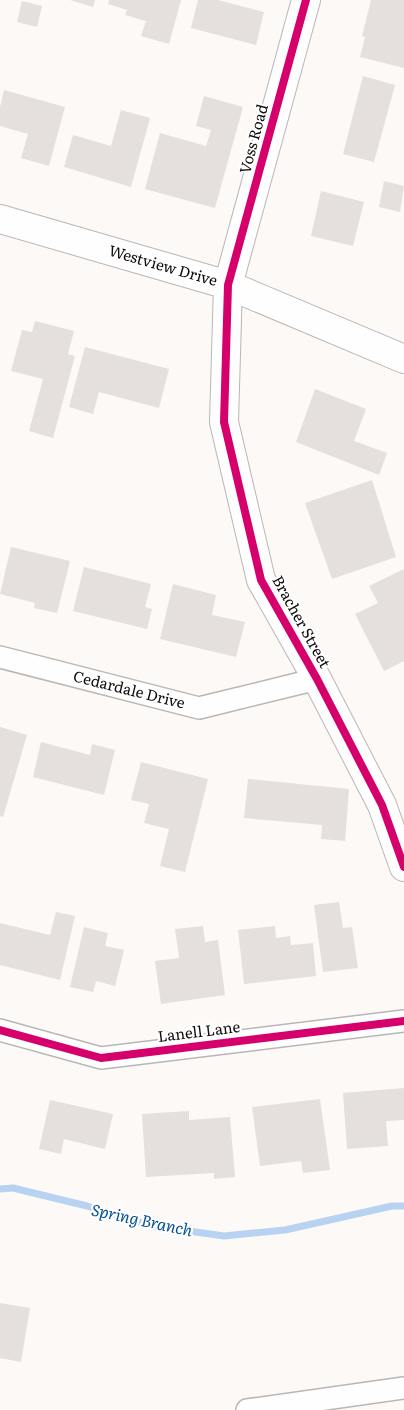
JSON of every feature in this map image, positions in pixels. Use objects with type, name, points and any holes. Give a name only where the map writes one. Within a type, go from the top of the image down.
[{"type":"street","name":"Voss Road","points":[[228,285],[306,0]]},
{"type":"street","name":"Westview Drive","points":[[0,219],[228,285],[404,359]]},
{"type":"street","name":"Bracher Street","points":[[228,285],[224,422],[261,580],[317,679],[382,805],[404,866]]},
{"type":"street","name":"Cedardale Drive","points":[[0,657],[199,708],[317,679]]},
{"type":"street","name":"Lanell Lane","points":[[0,1030],[101,1058],[404,1021]]},
{"type":"street","points":[[247,1410],[404,1388]]},
{"type":"building","points":[[70,0],[95,0],[93,7]]},
{"type":"building","points":[[109,0],[181,0],[169,44],[141,36],[146,21],[125,15],[127,10],[108,4]]},
{"type":"building","points":[[198,0],[218,0],[264,12],[256,45],[191,28]]},
{"type":"building","points":[[371,0],[404,0],[404,68],[360,57],[365,37],[362,36]]},
{"type":"building","points":[[22,1],[42,6],[37,27],[17,22]]},
{"type":"building","points":[[363,76],[395,85],[374,162],[343,154]]},
{"type":"building","points":[[4,90],[65,107],[49,166],[21,158],[28,134],[0,126],[0,107]]},
{"type":"building","points":[[204,96],[243,107],[215,208],[145,189],[160,133],[206,146],[211,130],[196,126]]},
{"type":"building","points":[[121,110],[150,118],[131,187],[64,167],[73,135],[111,146]]},
{"type":"building","points":[[384,181],[404,186],[400,212],[379,207]]},
{"type":"building","points":[[321,191],[364,202],[353,246],[311,236]]},
{"type":"building","points":[[35,321],[74,331],[68,354],[75,356],[53,438],[29,431],[43,379],[11,371],[22,330],[32,332]]},
{"type":"building","points":[[85,347],[169,369],[159,408],[99,392],[93,414],[69,407]]},
{"type":"building","points":[[315,389],[366,409],[354,441],[387,453],[379,475],[296,442]]},
{"type":"building","points":[[372,480],[396,557],[332,579],[305,503]]},
{"type":"building","points":[[11,547],[70,561],[57,613],[34,608],[35,603],[0,594]]},
{"type":"building","points":[[84,567],[151,584],[145,607],[152,609],[147,629],[73,611]]},
{"type":"building","points":[[404,569],[404,661],[384,671],[355,614],[378,603],[369,586]]},
{"type":"building","points":[[173,584],[216,595],[212,615],[245,622],[236,657],[160,639]]},
{"type":"building","points":[[0,727],[27,735],[3,817],[0,816]]},
{"type":"building","points":[[41,742],[90,755],[92,744],[115,750],[104,795],[33,777]]},
{"type":"building","points":[[141,762],[208,779],[185,872],[160,866],[169,829],[144,823],[149,804],[131,800]]},
{"type":"building","points":[[248,779],[349,789],[345,841],[321,839],[322,825],[244,818]]},
{"type":"building","points":[[339,902],[343,928],[352,927],[358,968],[323,972],[314,905]]},
{"type":"building","points":[[56,912],[75,916],[60,980],[0,965],[0,923],[50,935]]},
{"type":"building","points":[[203,926],[205,942],[218,940],[225,995],[161,1004],[155,961],[179,958],[175,929]]},
{"type":"building","points":[[275,926],[276,938],[290,936],[291,945],[313,943],[316,976],[244,984],[238,930]]},
{"type":"building","points":[[84,927],[108,933],[105,946],[124,950],[115,986],[96,981],[93,992],[70,987]]},
{"type":"building","points":[[404,1088],[404,1120],[386,1121],[388,1146],[347,1149],[343,1093]]},
{"type":"building","points":[[320,1099],[330,1170],[303,1173],[301,1161],[260,1166],[252,1107]]},
{"type":"building","points":[[50,1100],[113,1114],[105,1149],[64,1139],[61,1154],[39,1149]]},
{"type":"building","points":[[189,1111],[189,1120],[230,1117],[235,1177],[214,1179],[214,1173],[146,1177],[142,1114]]},
{"type":"building","points":[[0,1303],[30,1308],[21,1362],[0,1358]]},
{"type":"waterway","name":"Spring Branch","points":[[0,1189],[13,1188],[87,1206],[153,1226],[224,1236],[285,1230],[392,1206],[404,1206]]},
{"type":"cycle path","points":[[306,0],[228,285],[224,422],[261,580],[317,679],[382,805],[404,867]]},
{"type":"cycle path","points":[[0,1030],[101,1058],[404,1021]]}]
